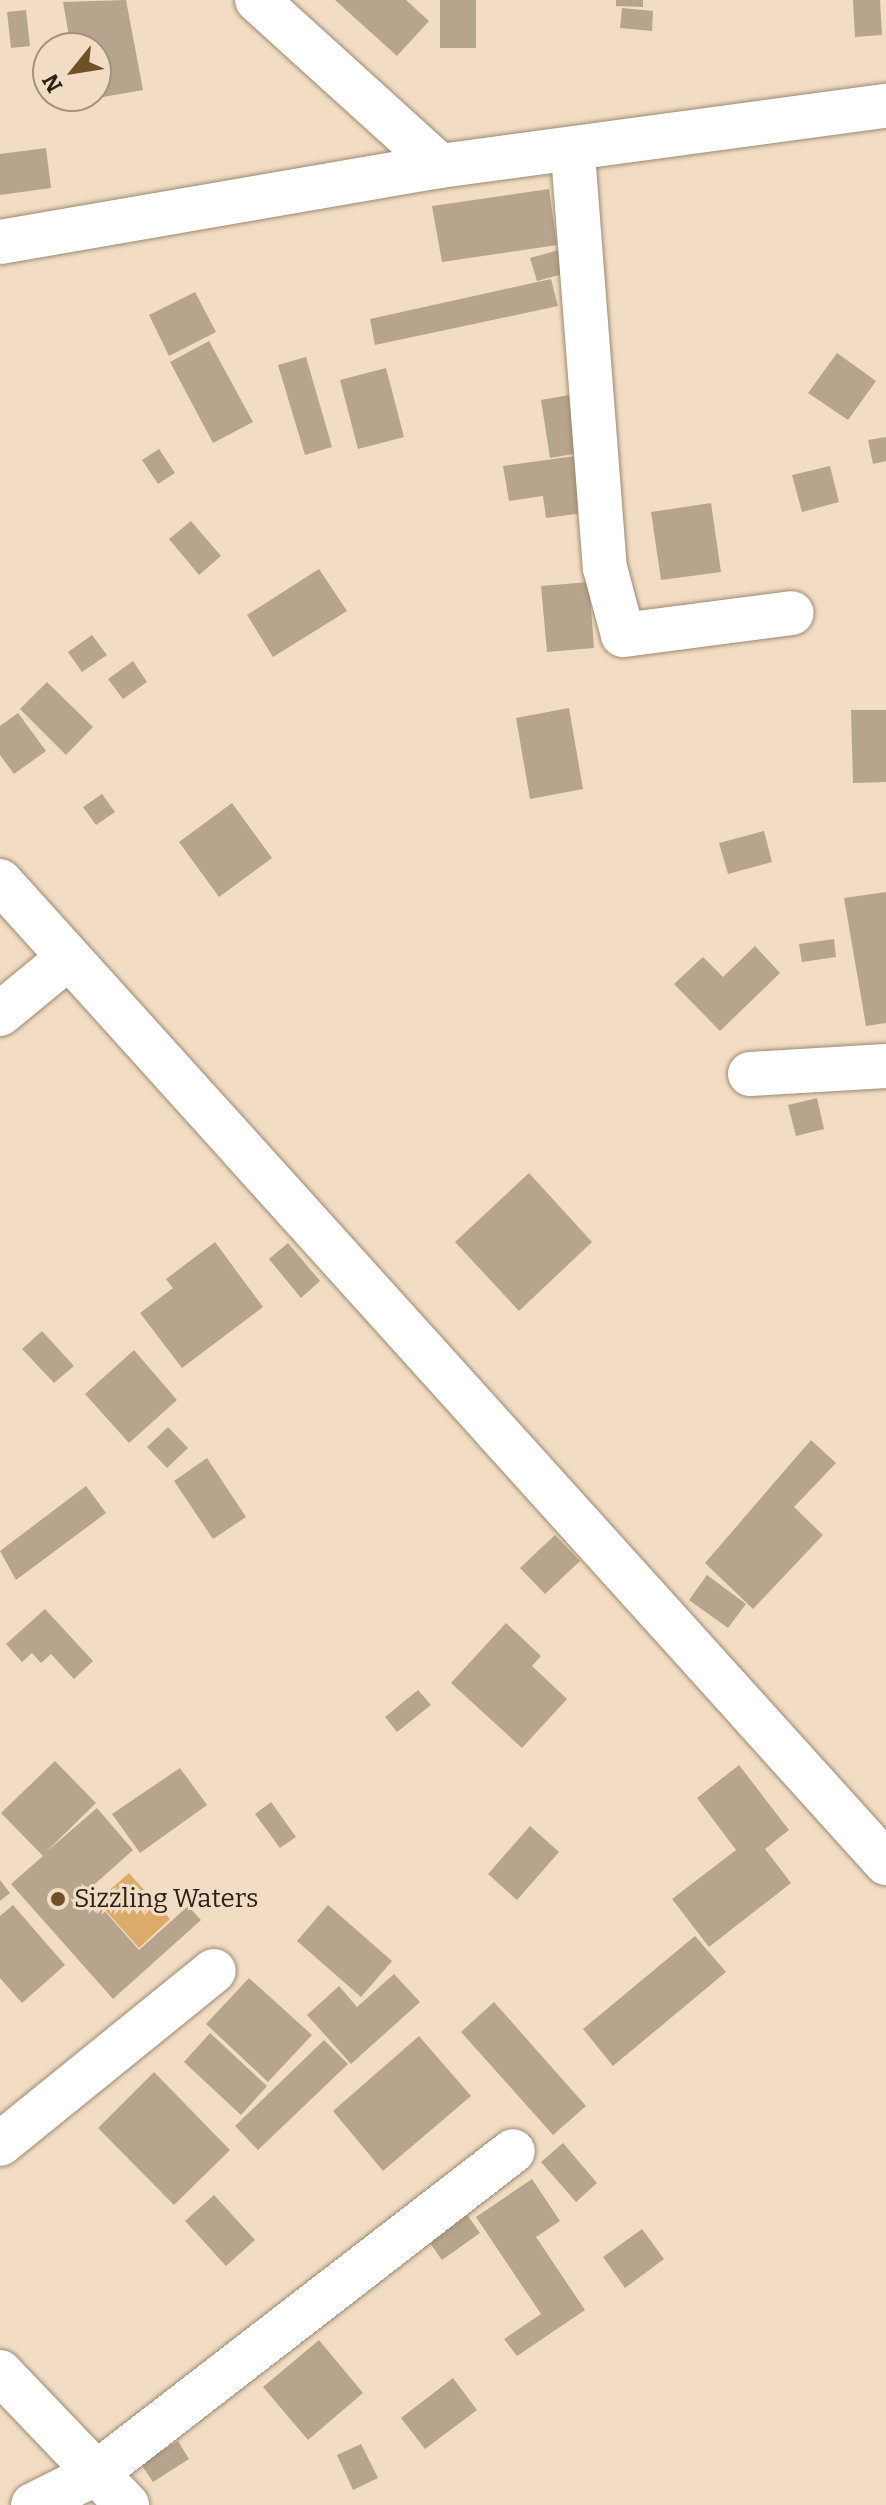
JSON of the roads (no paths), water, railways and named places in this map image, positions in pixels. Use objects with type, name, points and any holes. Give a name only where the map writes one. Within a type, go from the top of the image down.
[{"type":"street","points":[[257,0],[440,166]]},
{"type":"street","points":[[0,242],[440,166],[573,154],[886,106]]},
{"type":"street","points":[[573,154],[605,568],[623,635],[792,613]]},
{"type":"street","points":[[0,881],[67,959],[886,1863]]},
{"type":"street","points":[[0,1014],[67,959]]},
{"type":"street","points":[[750,1074],[886,1066]]},
{"type":"street","points":[[0,2144],[214,1971]]},
{"type":"street","points":[[33,2505],[95,2474],[513,2151]]},
{"type":"street","points":[[0,2372],[127,2505]]},
{"type":"place","name":"Sizzling Waters","points":[[58,1899]]}]
